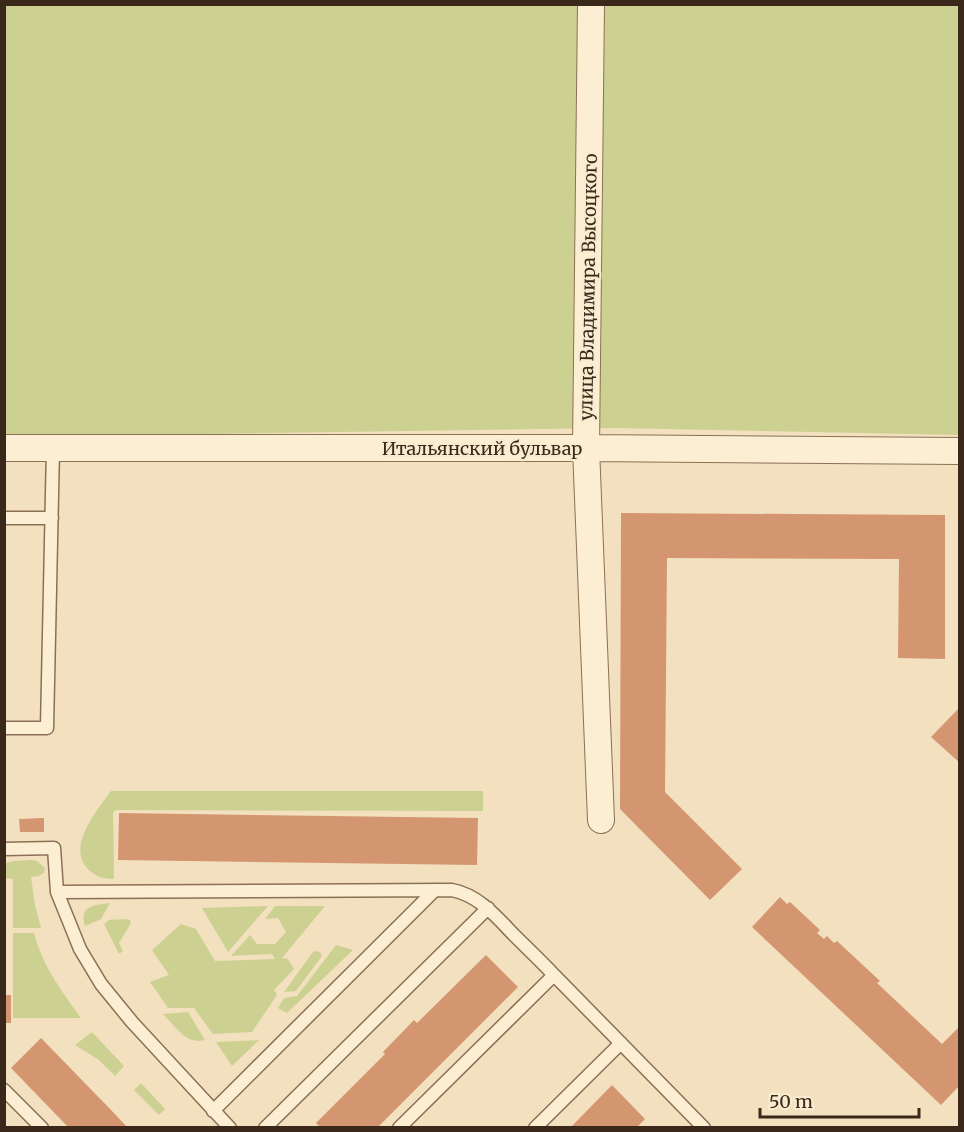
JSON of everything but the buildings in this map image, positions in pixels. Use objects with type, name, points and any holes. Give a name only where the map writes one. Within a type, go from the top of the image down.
[{"type":"street","name":"улица Владимира Высоцкого","points":[[591,4],[586,448],[601,820]]},
{"type":"street","name":"Итальянский бульвар","points":[[4,448],[586,448],[960,451]]},
{"type":"lane","points":[[4,728],[47,728],[53,448]]},
{"type":"lane","points":[[4,518],[52,518]]},
{"type":"lane","points":[[4,849],[54,848],[57,892],[80,949],[100,984],[230,1128]]},
{"type":"lane","points":[[57,892],[435,890],[463,892],[488,908],[704,1128]]},
{"type":"lane","points":[[213,1111],[435,890]]},
{"type":"lane","points":[[265,1128],[488,908]]},
{"type":"lane","points":[[399,1128],[554,975]]},
{"type":"lane","points":[[535,1128],[621,1043]]},
{"type":"lane","points":[[4,1090],[42,1128]]},
{"type":"green space","points":[[5,5],[959,5],[959,435],[615,428],[5,437]]},
{"type":"green space","points":[[111,791],[483,791],[483,811],[116,810],[113,813],[114,879],[110,879],[98,876],[89,870],[82,861],[80,851],[86,829]]},
{"type":"green space","points":[[37,861],[45,868],[44,873],[31,877],[41,928],[13,928],[13,879],[5,878],[5,863]]},
{"type":"green space","points":[[110,903],[101,919],[85,926],[83,919],[86,910]]},
{"type":"green space","points":[[268,906],[228,952],[202,908]]},
{"type":"green space","points":[[275,906],[325,906],[282,958],[288,959],[294,969],[274,990],[277,995],[252,1032],[213,1034],[194,1008],[168,1008],[150,982],[169,975],[152,950],[181,924],[196,929],[215,961],[275,959],[272,954],[231,956],[250,935],[257,944],[275,944],[286,932],[278,918],[265,919]]},
{"type":"green space","points":[[126,919],[131,923],[119,943],[123,951],[119,954],[104,924],[109,920]]},
{"type":"green space","points":[[13,933],[34,933],[48,967],[81,1018],[13,1018]]},
{"type":"green space","points":[[336,945],[353,950],[287,1013],[278,1008],[284,998],[297,996]]},
{"type":"green space","points":[[317,951],[322,956],[296,991],[284,992],[313,952]]},
{"type":"green space","points":[[188,1012],[205,1040],[192,1040],[187,1037],[163,1014]]},
{"type":"green space","points":[[92,1032],[124,1066],[115,1076],[99,1060],[75,1045]]},
{"type":"green space","points":[[259,1040],[232,1066],[216,1042]]},
{"type":"green space","points":[[141,1083],[165,1109],[159,1115],[134,1090]]}]
